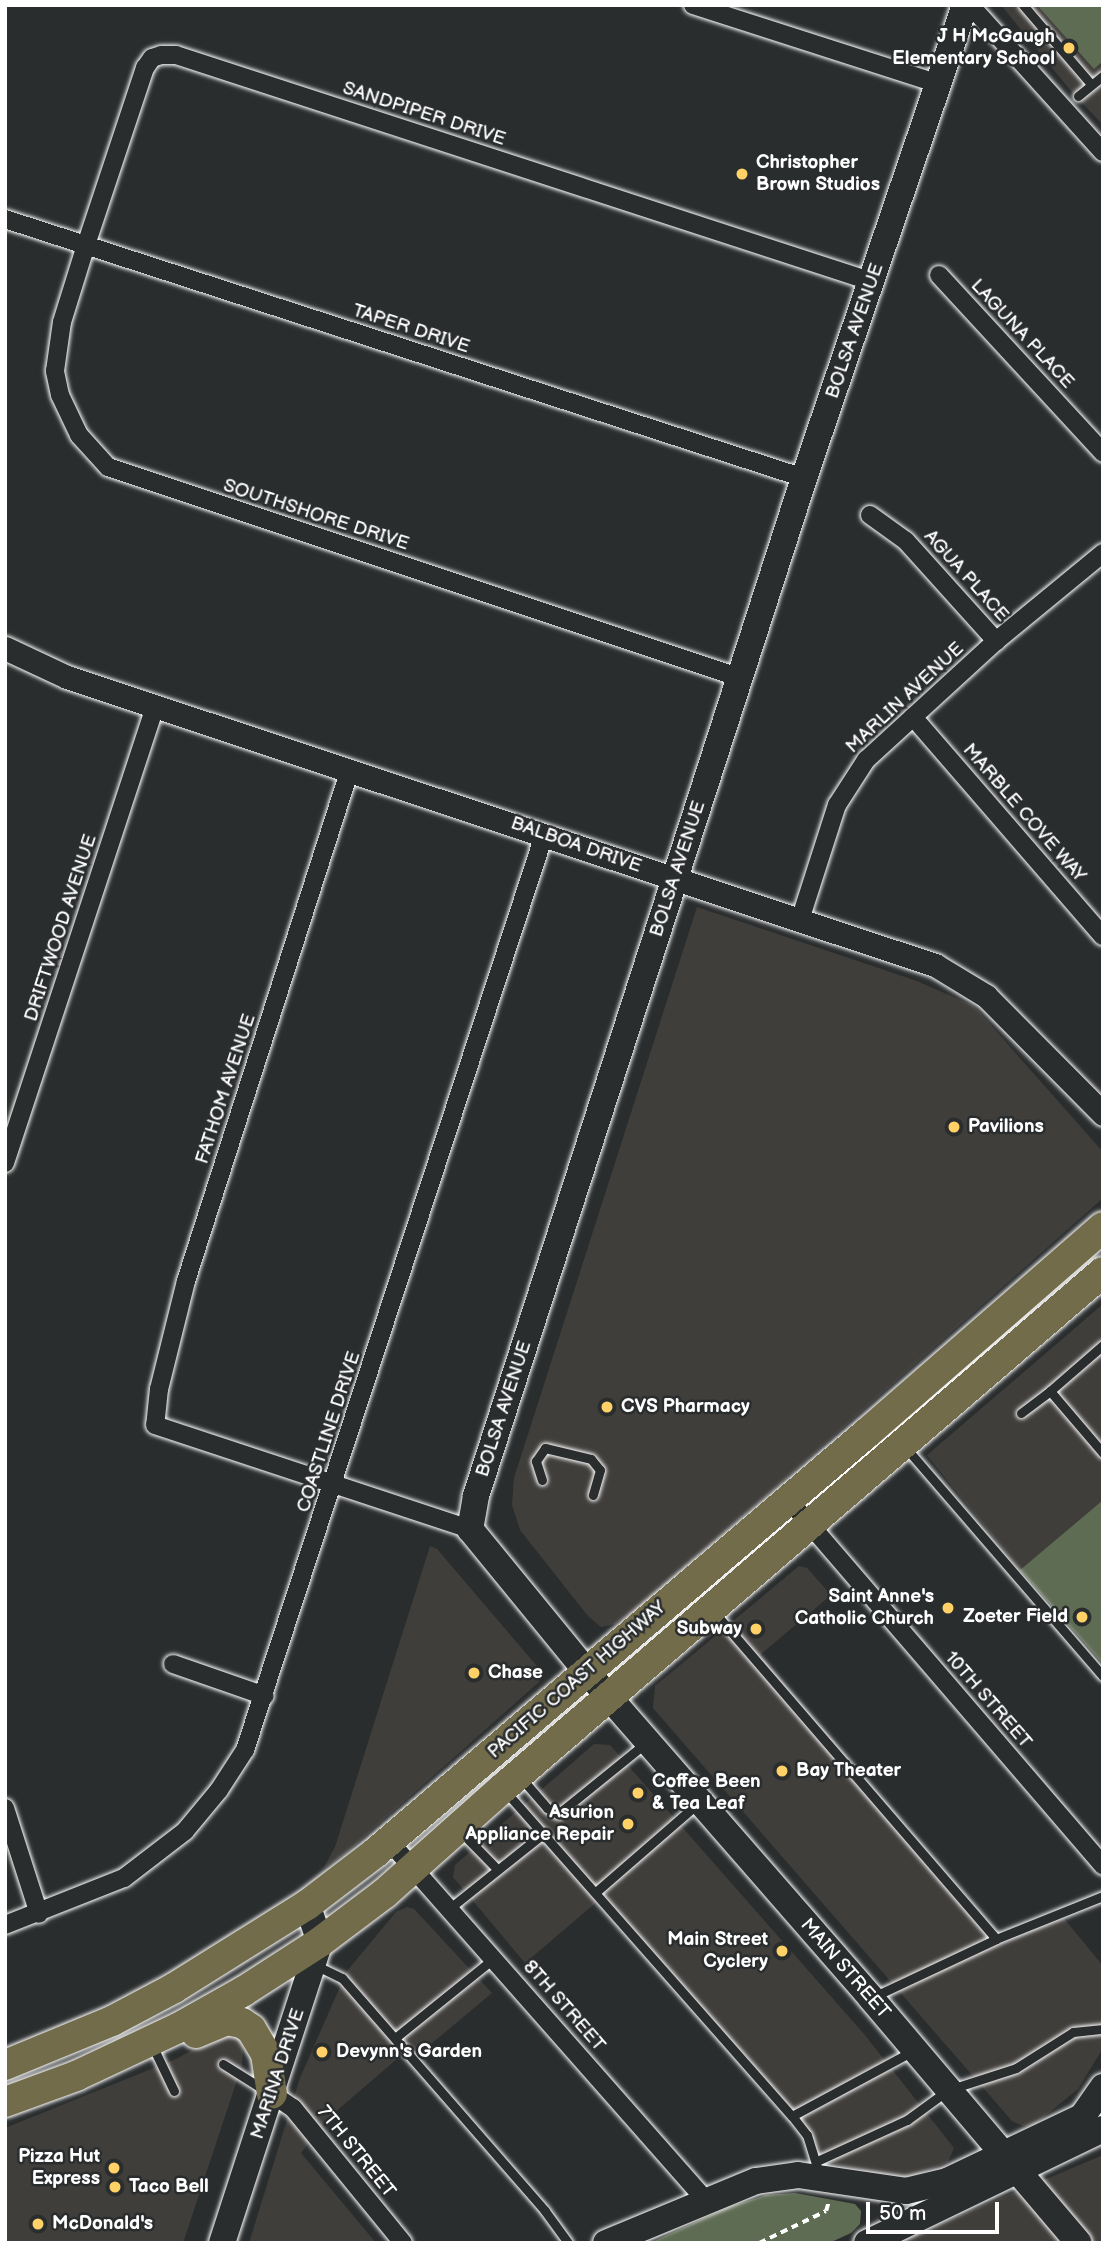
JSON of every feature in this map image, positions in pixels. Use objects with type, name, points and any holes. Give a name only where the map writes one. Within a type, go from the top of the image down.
[{"type":"highway","name":"PACIFIC COAST HIGHWAY","points":[[5,2065],[112,2021],[174,1988],[307,1905],[389,1841],[787,1498],[867,1433],[1103,1227]]},
{"type":"highway","name":"PACIFIC COAST HIGHWAY","points":[[5,2102],[153,2047],[244,1991],[317,1953],[510,1782],[1103,1272]]},
{"type":"highway","points":[[153,2047],[219,2022],[242,2023],[259,2039],[266,2054],[272,2094]]},
{"type":"main road","name":"BOLSA AVENUE","points":[[470,1529],[476,1496],[674,878],[804,478],[873,282],[965,5]]},
{"type":"main road","points":[[470,1529],[609,1697]]},
{"type":"main road","name":"MAIN STREET","points":[[609,1697],[871,1997],[1079,2243]]},
{"type":"main road","points":[[307,1905],[317,1953]]},
{"type":"main road","name":"MARINA DRIVE","points":[[222,2243],[317,1953]]},
{"type":"main road","points":[[867,2243],[897,2236],[1082,2117],[1103,2087]]},
{"type":"main road","points":[[606,2243],[705,2199],[756,2180],[798,2175],[893,2191],[919,2189],[1009,2163],[1103,2129]]},
{"type":"main road","points":[[830,2180],[866,2190],[880,2207],[878,2224],[861,2243]]},
{"type":"street","points":[[693,5],[939,84]]},
{"type":"street","points":[[970,5],[1103,152]]},
{"type":"street","name":"SANDPIPER DRIVE","points":[[86,245],[145,68],[152,58],[176,55],[873,282]]},
{"type":"street","name":"TAPER DRIVE","points":[[5,219],[804,478]]},
{"type":"street","name":"SOUTHSHORE DRIVE","points":[[86,245],[62,322],[55,371],[60,395],[79,435],[108,467],[741,678]]},
{"type":"street","name":"LAGUNA PLACE","points":[[939,275],[1103,453]]},
{"type":"street","name":"AGUA PLACE","points":[[870,515],[906,541],[996,641]]},
{"type":"street","name":"MARLIN AVENUE","points":[[800,919],[837,806],[849,782],[873,753],[996,641],[1103,552]]},
{"type":"street","name":"BALBOA DRIVE","points":[[5,648],[27,661],[67,677],[906,954],[964,980],[986,996],[1103,1114]]},
{"type":"street","name":"DRIFTWOOD AVENUE","points":[[5,1163],[155,706]]},
{"type":"street","name":"MARBLE COVE WAY","points":[[913,717],[1103,936]]},
{"type":"street","name":"FATHOM AVENUE","points":[[334,1483],[155,1425],[159,1389],[186,1281],[350,769]]},
{"type":"street","name":"COASTLINE DRIVE","points":[[5,1925],[39,1914],[124,1878],[186,1831],[219,1790],[245,1750],[265,1696],[544,835]]},
{"type":"street","points":[[334,1483],[470,1529]]},
{"type":"street","name":"10TH STREET","points":[[787,1498],[1103,1866]]},
{"type":"street","points":[[173,1664],[265,1696]]},
{"type":"street","points":[[5,1808],[39,1914]]},
{"type":"street","name":"8TH STREET","points":[[389,1841],[705,2199]]},
{"type":"street","name":"7TH STREET","points":[[272,2094],[293,2108],[403,2243]]},
{"type":"lane","points":[[1023,5],[1091,85]]},
{"type":"lane","points":[[1078,96],[1103,76]]},
{"type":"lane","points":[[1021,1413],[1103,1345]]},
{"type":"lane","points":[[1050,1391],[1103,1453]]},
{"type":"lane","points":[[902,1444],[1103,1676]]},
{"type":"lane","points":[[542,1480],[536,1461],[545,1448],[591,1459],[600,1470],[593,1495]]},
{"type":"lane","points":[[712,1608],[996,1939]]},
{"type":"lane","points":[[510,1782],[558,1814],[648,1741]]},
{"type":"lane","points":[[510,1782],[544,1833],[792,2116],[807,2135],[830,2180],[948,2090],[1016,2068],[1073,2032],[1103,2029]]},
{"type":"lane","points":[[597,1891],[701,1801]]},
{"type":"lane","points":[[458,1828],[498,1870]]},
{"type":"lane","points":[[450,1908],[544,1833]]},
{"type":"lane","points":[[871,1997],[996,1939],[1103,1896]]},
{"type":"lane","points":[[317,1953],[342,1978],[545,2211],[568,2243]]},
{"type":"lane","points":[[395,2038],[494,1958]]},
{"type":"lane","points":[[153,2047],[174,2091]]},
{"type":"lane","points":[[792,2116],[915,2050]]},
{"type":"lane","points":[[223,2064],[272,2094]]},
{"type":"path","points":[[759,2243],[826,2211],[830,2180]]},
{"type":"shaded area","name":"J H McGaugh Elementary School","points":[[1001,5],[1103,5],[1103,125],[1070,90]]},
{"type":"shaded area","points":[[697,907],[917,981],[974,1006],[1103,1152],[1103,1198],[637,1610],[615,1624],[601,1627],[588,1616],[520,1530],[512,1505],[514,1478]]},
{"type":"shaded area","points":[[1103,1304],[1103,1500],[1020,1570],[927,1455]]},
{"type":"shaded area","points":[[430,1546],[437,1549],[542,1672],[539,1682],[346,1853],[323,1869],[335,1847]]},
{"type":"shaded area","points":[[799,1566],[807,1568],[831,1595],[760,1655],[1003,1940],[1062,1916],[1103,1966],[1103,2048],[1078,2089],[1034,2125],[1023,2126],[1012,2121],[653,1708],[655,1686]]},
{"type":"shaded area","points":[[594,1744],[610,1745],[864,2034],[954,2148],[948,2162],[911,2177],[884,2175],[811,2158],[800,2132],[599,1900],[525,1963],[453,1877],[455,1865]]},
{"type":"shaded area","points":[[407,1907],[414,1909],[492,1993],[419,2054],[412,2046],[327,2119],[301,2153],[376,2243],[249,2243],[300,2078],[347,1971],[396,1912]]},
{"type":"shaded area","points":[[230,2033],[238,2037],[243,2045],[242,2065],[183,2243],[5,2243],[5,2128],[176,2059],[220,2035]]},
{"type":"shaded area","points":[[1103,2155],[1103,2243],[896,2243],[982,2206]]},
{"type":"green space","points":[[1037,5],[1103,5],[1103,61],[1094,69]]},
{"type":"green space","name":"Zoeter Field","points":[[1103,1500],[1103,1664],[1020,1570]]},
{"type":"green space","points":[[795,2193],[855,2204],[861,2211],[860,2224],[851,2233],[829,2243],[650,2243],[729,2207],[766,2195]]},
{"type":"place","name":"J H McGaugh Elementary School","points":[[1069,48]]},
{"type":"place","name":"Christopher Brown Studios","points":[[742,174]]},
{"type":"place","name":"Pavilions","points":[[954,1127]]},
{"type":"place","name":"CVS Pharmacy","points":[[607,1407]]},
{"type":"place","name":"Saint Anne's Catholic Church","points":[[948,1608]]},
{"type":"place","name":"Zoeter Field","points":[[1082,1617]]},
{"type":"place","name":"Subway","points":[[756,1629]]},
{"type":"place","name":"Chase","points":[[474,1673]]},
{"type":"place","name":"Bay Theater","points":[[782,1771]]},
{"type":"place","name":"Coffee Been & Tea Leaf","points":[[638,1793]]},
{"type":"place","name":"Asurion Appliance Repair","points":[[628,1824]]},
{"type":"place","name":"Main Street Cyclery","points":[[782,1951]]},
{"type":"place","name":"Devynn's Garden","points":[[322,2052]]},
{"type":"place","name":"Pizza Hut Express","points":[[114,2168]]},
{"type":"place","name":"Taco Bell","points":[[115,2187]]},
{"type":"place","name":"McDonald's","points":[[38,2224]]}]
